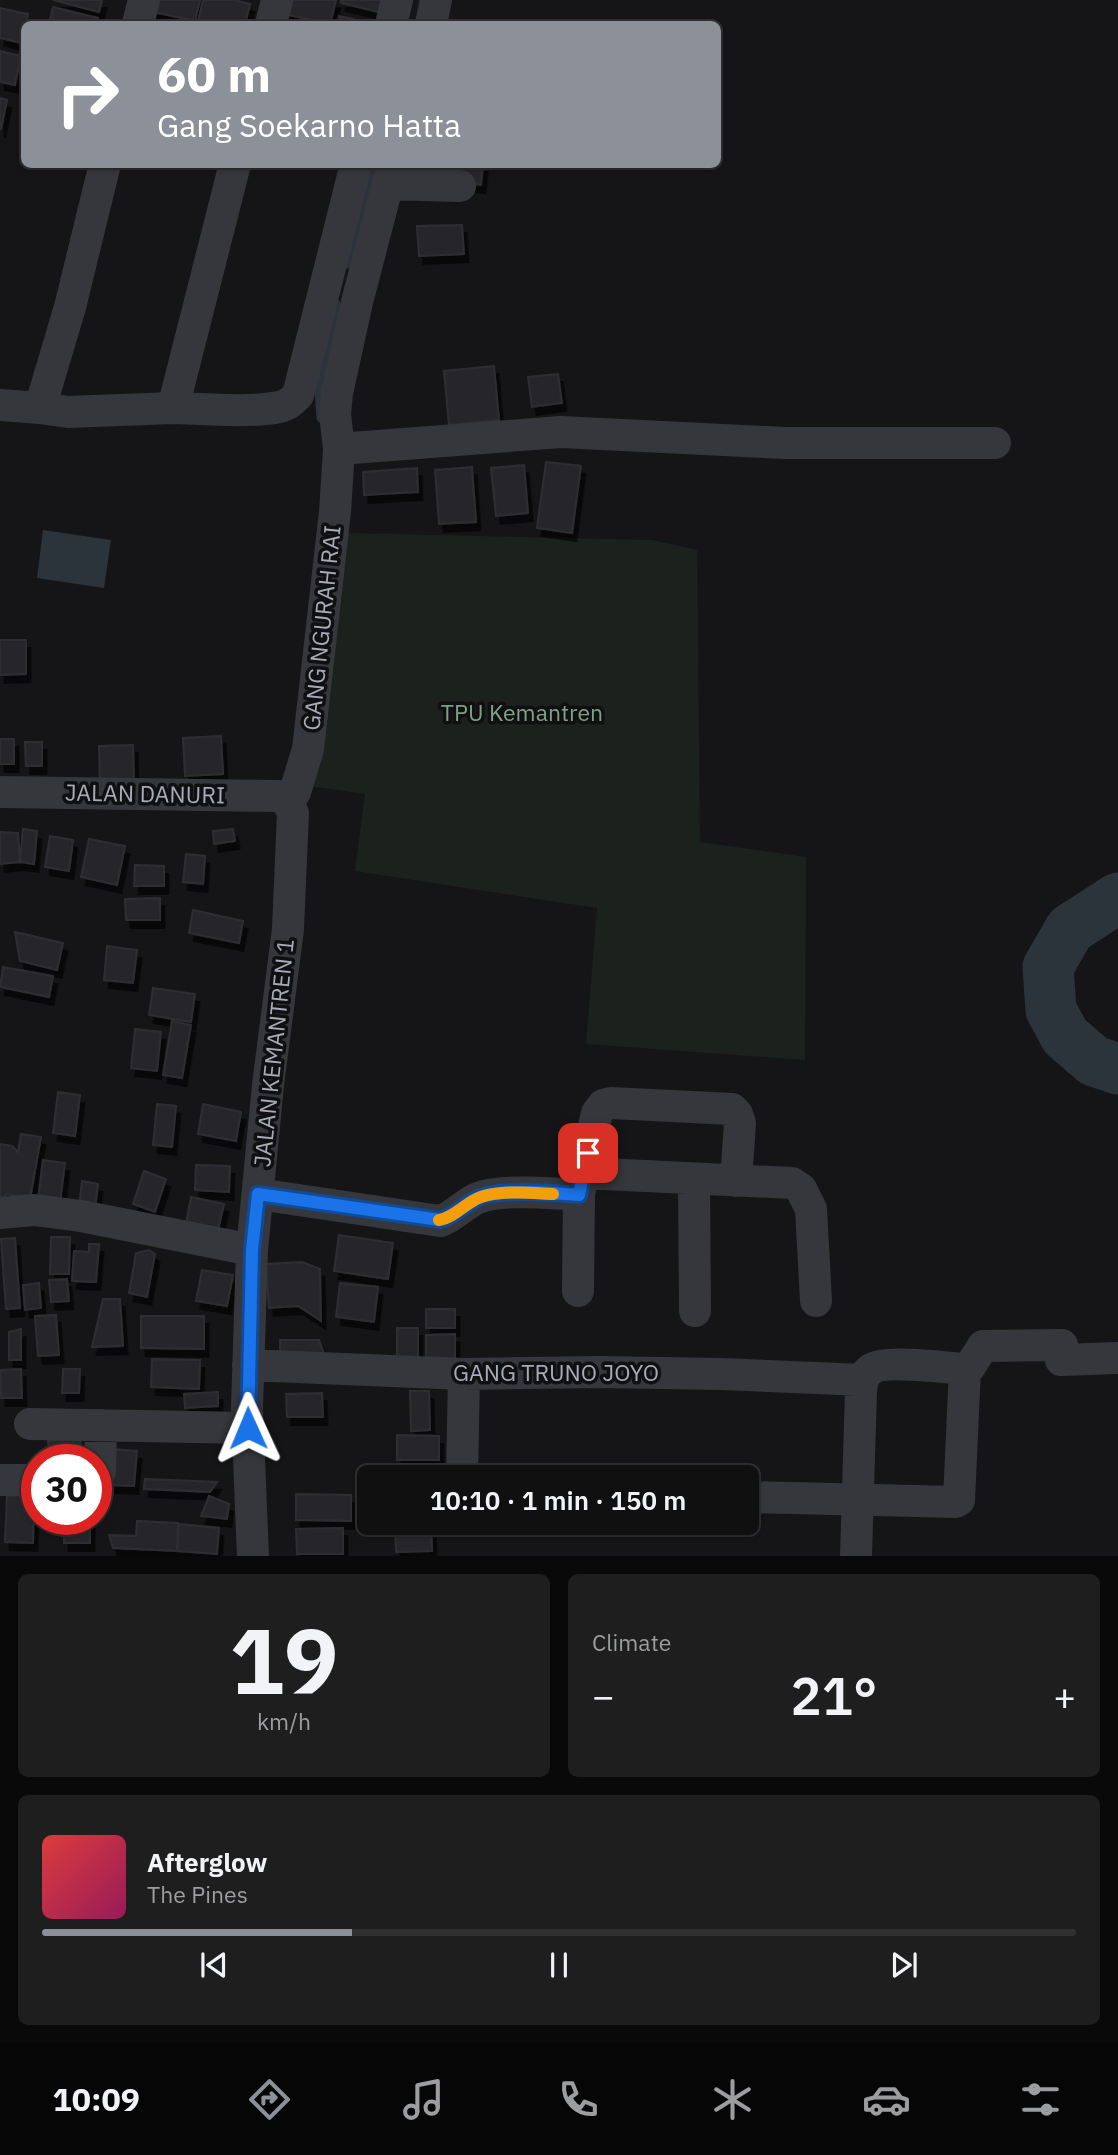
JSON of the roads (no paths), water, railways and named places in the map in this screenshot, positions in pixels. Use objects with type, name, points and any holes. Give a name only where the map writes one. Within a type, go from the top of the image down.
[{"type":"street","points":[[139,21],[144,0]]},
{"type":"street","points":[[272,21],[277,0]]},
{"type":"street","points":[[392,21],[397,0]]},
{"type":"street","points":[[432,21],[436,0]]},
{"type":"street","points":[[40,408],[70,307],[104,168]]},
{"type":"street","points":[[173,408],[234,168]]},
{"type":"street","points":[[0,405],[68,411],[258,409],[281,407],[290,403],[298,395],[355,168]]},
{"type":"street","points":[[391,174],[460,186]]},
{"type":"street","name":"GANG NGURAH RAI","points":[[288,802],[295,792],[308,749],[335,512],[339,449],[335,414],[337,393],[357,302],[391,174]]},
{"type":"street","points":[[339,449],[561,432],[785,443],[995,443]]},
{"type":"street","name":"JALAN DANURI","points":[[0,792],[279,796],[288,802]]},
{"type":"street","name":"JALAN KEMANTREN 1","points":[[253,1556],[248,1428],[252,1250],[268,1085],[288,929],[293,813],[288,802]]},
{"type":"street","points":[[578,1291],[581,1184],[597,1113],[603,1105],[611,1103],[732,1110],[737,1114],[740,1123],[737,1181]]},
{"type":"street","points":[[258,1194],[440,1220],[447,1219],[479,1197],[581,1184],[694,1180],[792,1183],[801,1189],[811,1209],[816,1301]]},
{"type":"street","points":[[694,1180],[695,1311]]},
{"type":"street","points":[[0,1213],[34,1210],[81,1216],[252,1250]]},
{"type":"street","points":[[856,1556],[863,1380],[869,1371],[882,1364],[965,1369],[969,1368],[982,1346],[1118,1357]]},
{"type":"street","name":"GANG TRUNO JOYO","points":[[248,1365],[464,1374],[681,1373],[863,1380]]},
{"type":"street","points":[[759,1497],[956,1502],[959,1500],[965,1369]]},
{"type":"street","points":[[462,1465],[464,1374]]},
{"type":"street","points":[[30,1424],[248,1428]]},
{"type":"street","points":[[101,1425],[101,1444]]},
{"type":"street","points":[[0,1480],[21,1480]]},
{"type":"waterway","points":[[347,264],[375,168]]},
{"type":"waterway","points":[[321,418],[319,391],[336,304]]},
{"type":"waterway","points":[[1118,898],[1070,929],[1048,967],[1051,1010],[1065,1036],[1094,1061],[1118,1069]]},
{"type":"park label","name":"TPU Kemantren","points":[[522,713]]}]
